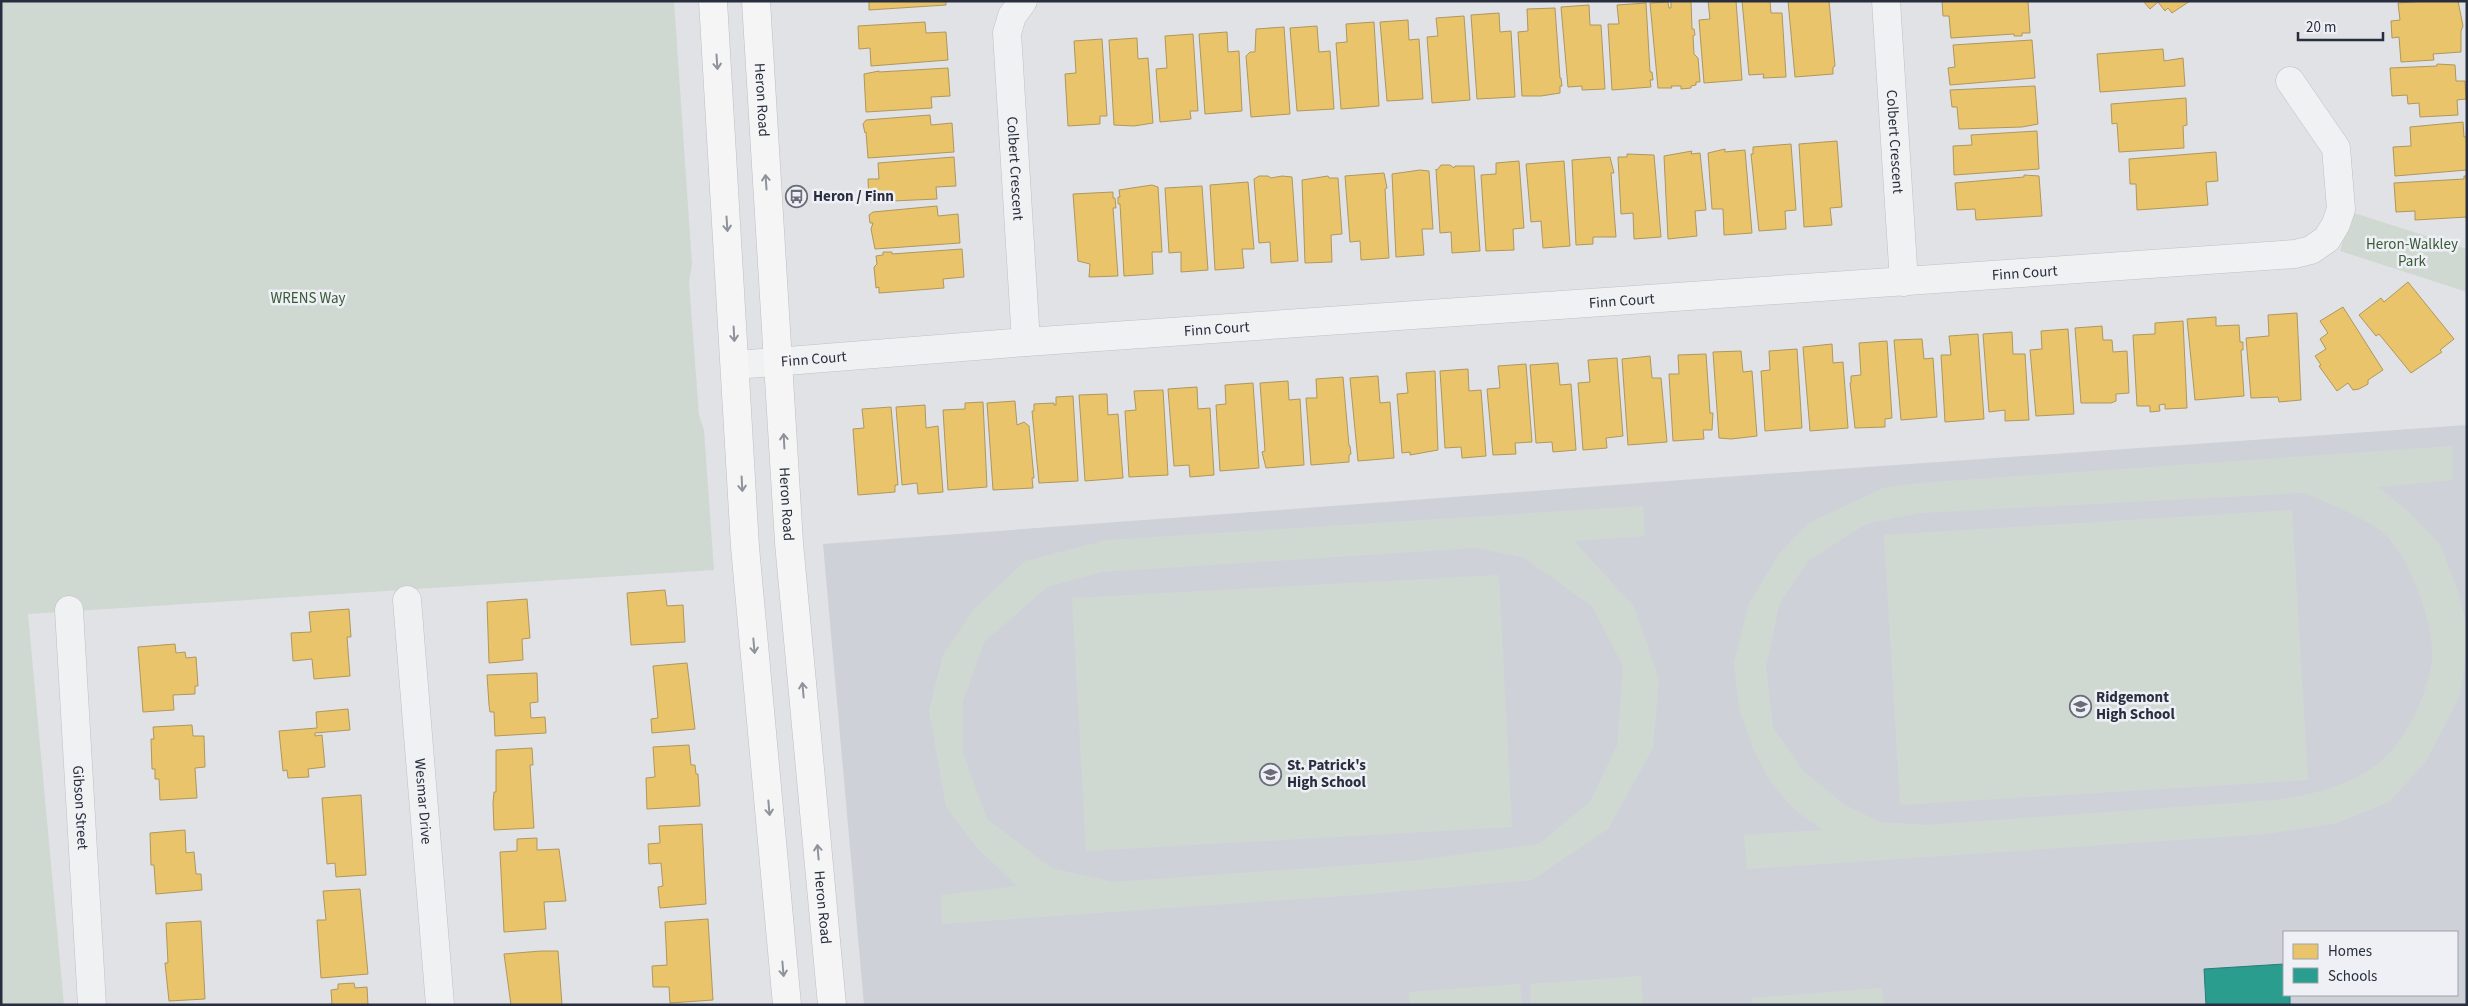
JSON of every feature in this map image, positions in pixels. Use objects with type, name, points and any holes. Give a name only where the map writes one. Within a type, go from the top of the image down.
[{"type":"main road","points":[[713,1],[736,365],[745,547],[786,1005]]},
{"type":"main road","name":"Heron Road","points":[[756,1],[789,542],[832,1005]]},
{"type":"street","name":"Colbert Crescent","points":[[1023,1],[1012,16],[1007,33],[1026,342]]},
{"type":"street","name":"Colbert Crescent","points":[[1886,1],[1904,282]]},
{"type":"street","name":"Finn Court","points":[[736,365],[1026,342],[2295,254],[2311,250],[2327,239],[2341,209],[2336,148],[2290,81]]},
{"type":"street","name":"Wesmar Drive","points":[[406,600],[440,1005]]},
{"type":"street","name":"Gibson Street","points":[[69,610],[92,1005]]},
{"type":"shaded area","points":[[2467,425],[2467,1005],[864,1005],[823,544],[1681,480]]},
{"type":"green space","name":"WRENS Way","points":[[1,1],[674,1],[692,264],[689,282],[699,415],[704,430],[714,570],[28,614],[64,1005],[1,1005]]},
{"type":"green space","name":"Heron-Walkley Park","points":[[2351,212],[2467,249],[2467,292],[2340,251]]},
{"type":"green space","points":[[2453,446],[2453,480],[2378,487],[2410,513],[2441,546],[2457,590],[2467,627],[2467,650],[2460,696],[2426,761],[2389,802],[2337,823],[2267,834],[1747,869],[1744,835],[1822,830],[1794,809],[1772,784],[1754,751],[1739,709],[1734,663],[1749,603],[1780,553],[1809,523],[1883,488],[1920,483]],"holes":[[[2304,493],[2346,511],[2378,528],[2395,545],[2404,559],[2419,592],[2432,644],[2430,672],[2421,701],[2399,742],[2380,762],[2344,783],[2316,792],[2275,800],[1926,825],[1880,822],[1845,805],[1805,773],[1773,728],[1766,667],[1780,602],[1809,560],[1866,524],[1919,513]]]},
{"type":"green space","points":[[1643,506],[1645,536],[1574,541],[1634,607],[1659,679],[1653,748],[1608,829],[1532,880],[1370,894],[942,924],[941,895],[1018,886],[977,848],[946,806],[929,711],[943,655],[974,609],[1025,561],[1107,540]],"holes":[[[1475,548],[1523,557],[1592,606],[1623,666],[1617,746],[1590,802],[1539,844],[1411,861],[1114,882],[1051,868],[987,819],[963,753],[963,701],[984,642],[1047,587],[1102,572]]]},
{"type":"green space","points":[[2292,510],[2308,780],[1900,805],[1884,535]]},
{"type":"green space","points":[[1499,575],[1512,827],[1086,851],[1072,598]]},
{"type":"green space","points":[[1641,976],[1643,1005],[1531,1005],[1530,984]]},
{"type":"green space","points":[[1520,984],[1522,1005],[1410,1005],[1409,992]]},
{"type":"green space","points":[[1882,988],[1884,1005],[1752,1005],[1752,998]]},
{"type":"building: Homes","points":[[869,1],[946,1],[946,5],[869,10]]},
{"type":"building: Homes","points":[[1671,1],[1691,1],[1692,29],[1694,29],[1695,35],[1693,36],[1694,54],[1698,58],[1700,82],[1696,82],[1696,85],[1691,86],[1691,88],[1681,89],[1681,86],[1671,86],[1672,88],[1658,88],[1650,3],[1668,2],[1669,8],[1671,8]]},
{"type":"building: Homes","points":[[1708,1],[1736,1],[1742,80],[1704,83],[1699,20],[1710,19]]},
{"type":"building: Homes","points":[[1742,1],[1770,1],[1771,13],[1782,13],[1786,77],[1763,78],[1764,74],[1749,75]]},
{"type":"building: Homes","points":[[1788,1],[1829,1],[1835,66],[1833,67],[1833,74],[1795,77]]},
{"type":"building: Homes","points":[[1942,1],[2028,1],[2030,33],[2022,33],[2022,36],[2014,36],[2014,34],[1951,38],[1949,16],[1943,16]]},
{"type":"building: Homes","points":[[2143,1],[2190,1],[2172,13],[2168,8],[2165,11],[2158,2],[2150,9]]},
{"type":"building: Homes","points":[[2458,1],[2463,26],[2461,31],[2461,52],[2433,54],[2434,60],[2401,62],[2399,37],[2392,38],[2391,21],[2400,20],[2398,3]]},
{"type":"building: Homes","points":[[1646,3],[1650,72],[1652,72],[1653,80],[1650,80],[1651,87],[1612,90],[1608,24],[1619,24],[1617,5]]},
{"type":"building: Homes","points":[[1589,5],[1590,25],[1601,25],[1605,89],[1582,90],[1582,86],[1568,87],[1561,7]]},
{"type":"building: Homes","points":[[1555,8],[1562,86],[1560,86],[1560,93],[1522,96],[1518,32],[1528,31],[1527,9]]},
{"type":"building: Homes","points":[[1499,13],[1500,32],[1511,31],[1515,97],[1477,99],[1471,15]]},
{"type":"building: Homes","points":[[1464,16],[1470,100],[1432,103],[1427,37],[1438,36],[1436,18]]},
{"type":"building: Homes","points":[[1408,20],[1409,40],[1419,39],[1423,99],[1387,101],[1380,22]]},
{"type":"building: Homes","points":[[925,22],[926,33],[946,32],[948,60],[871,66],[870,48],[859,49],[858,26]]},
{"type":"building: Homes","points":[[1374,22],[1379,106],[1341,109],[1336,43],[1347,42],[1346,24]]},
{"type":"building: Homes","points":[[1317,26],[1319,52],[1330,51],[1334,109],[1297,111],[1290,28]]},
{"type":"building: Homes","points":[[1284,27],[1290,114],[1251,117],[1246,56],[1250,52],[1255,52],[1256,29]]},
{"type":"building: Homes","points":[[1227,32],[1228,52],[1239,51],[1242,111],[1205,114],[1199,34]]},
{"type":"building: Homes","points":[[1193,34],[1198,111],[1190,111],[1191,119],[1160,122],[1156,69],[1167,68],[1165,36]]},
{"type":"building: Homes","points":[[1137,38],[1138,59],[1148,58],[1153,123],[1134,126],[1114,125],[1109,40]]},
{"type":"building: Homes","points":[[1102,39],[1107,116],[1100,116],[1100,124],[1068,126],[1065,74],[1076,73],[1074,41]]},
{"type":"building: Homes","points":[[2032,40],[2035,78],[1950,85],[1948,68],[1955,67],[1953,45]]},
{"type":"building: Homes","points":[[2163,49],[2164,61],[2183,58],[2185,86],[2100,92],[2097,54]]},
{"type":"building: Homes","points":[[2437,64],[2455,65],[2456,81],[2465,81],[2466,99],[2457,100],[2458,115],[2420,117],[2419,103],[2408,104],[2407,95],[2392,96],[2390,68],[2437,66]]},
{"type":"building: Homes","points":[[948,68],[950,96],[931,97],[932,108],[866,112],[864,74],[879,71]]},
{"type":"building: Homes","points":[[2035,86],[2038,124],[2022,127],[1959,129],[1957,107],[1952,107],[1950,90]]},
{"type":"building: Homes","points":[[2186,98],[2187,125],[2183,126],[2184,148],[2119,152],[2117,123],[2112,124],[2111,104]]},
{"type":"building: Homes","points":[[930,115],[931,125],[952,123],[954,152],[868,158],[866,132],[863,124],[866,120]]},
{"type":"building: Homes","points":[[2463,122],[2464,137],[2467,137],[2467,170],[2395,176],[2393,147],[2411,146],[2410,127]]},
{"type":"building: Homes","points":[[2037,131],[2039,169],[1954,175],[1953,146],[1972,145],[1971,135]]},
{"type":"building: Homes","points":[[1837,141],[1842,207],[1830,208],[1832,225],[1804,227],[1799,144]]},
{"type":"building: Homes","points":[[1791,144],[1796,210],[1785,211],[1786,229],[1759,231],[1751,154],[1753,154],[1753,147]]},
{"type":"building: Homes","points":[[1725,149],[1725,152],[1745,150],[1752,233],[1724,235],[1723,209],[1712,209],[1708,153]]},
{"type":"building: Homes","points":[[1692,151],[1691,154],[1700,153],[1706,210],[1695,211],[1697,236],[1668,239],[1664,156]]},
{"type":"building: Homes","points":[[2216,152],[2218,181],[2206,182],[2208,205],[2137,210],[2136,184],[2130,184],[2129,159]]},
{"type":"building: Homes","points":[[1627,154],[1654,155],[1661,237],[1634,239],[1633,213],[1621,214],[1618,157],[1627,157]]},
{"type":"building: Homes","points":[[954,157],[956,186],[936,187],[937,199],[869,202],[868,179],[879,179],[878,163]]},
{"type":"building: Homes","points":[[1610,157],[1614,173],[1611,173],[1616,237],[1593,237],[1593,244],[1576,245],[1572,160]]},
{"type":"building: Homes","points":[[1519,161],[1524,228],[1513,229],[1514,250],[1486,251],[1481,175],[1496,174],[1496,163]]},
{"type":"building: Homes","points":[[1564,161],[1570,246],[1543,248],[1541,221],[1531,222],[1526,164]]},
{"type":"building: Homes","points":[[1441,165],[1450,165],[1454,168],[1455,166],[1474,166],[1480,251],[1452,253],[1451,232],[1440,233],[1436,169]]},
{"type":"building: Homes","points":[[1420,170],[1429,171],[1433,229],[1422,229],[1424,255],[1396,257],[1392,174]]},
{"type":"building: Homes","points":[[1384,173],[1387,188],[1385,189],[1389,258],[1361,260],[1360,241],[1350,242],[1345,176]]},
{"type":"building: Homes","points":[[2024,175],[2039,176],[2042,216],[1976,220],[1975,209],[1957,210],[1955,183],[2024,177]]},
{"type":"building: Homes","points":[[1259,176],[1271,178],[1292,177],[1298,261],[1271,263],[1270,242],[1259,243],[1254,179]]},
{"type":"building: Homes","points":[[1328,176],[1329,178],[1338,178],[1342,234],[1331,235],[1332,262],[1305,263],[1302,180]]},
{"type":"building: Homes","points":[[2464,176],[2467,176],[2467,217],[2415,220],[2415,211],[2396,212],[2394,183],[2464,179]]},
{"type":"building: Homes","points":[[1248,182],[1254,249],[1242,249],[1244,268],[1215,270],[1210,185]]},
{"type":"building: Homes","points":[[1152,185],[1158,187],[1162,252],[1152,252],[1153,274],[1124,276],[1120,204],[1118,204],[1119,190]]},
{"type":"building: Homes","points":[[1202,186],[1208,270],[1181,272],[1181,252],[1169,253],[1165,188]]},
{"type":"building: Homes","points":[[1113,192],[1116,208],[1113,208],[1118,276],[1089,277],[1090,264],[1078,261],[1073,194]]},
{"type":"building: Homes","points":[[937,206],[938,216],[958,214],[960,243],[875,249],[871,229],[873,223],[870,223],[869,215],[873,212]]},
{"type":"building: Homes","points":[[962,249],[964,277],[943,279],[944,288],[879,293],[879,287],[876,288],[874,267],[877,264],[876,256],[883,255],[883,252],[892,252],[892,254]]},
{"type":"building: Homes","points":[[2408,282],[2454,339],[2440,350],[2442,352],[2411,373],[2379,334],[2376,336],[2359,315],[2381,298],[2384,302]]},
{"type":"building: Homes","points":[[2343,307],[2383,370],[2368,380],[2368,384],[2359,389],[2353,390],[2348,383],[2337,391],[2319,366],[2321,365],[2315,356],[2326,349],[2320,339],[2328,333],[2320,321]]},
{"type":"building: Homes","points":[[2297,313],[2301,400],[2279,402],[2278,397],[2251,398],[2246,338],[2269,336],[2268,315]]},
{"type":"building: Homes","points":[[2216,317],[2216,326],[2239,325],[2240,342],[2243,342],[2243,350],[2241,350],[2244,396],[2195,400],[2187,319]]},
{"type":"building: Homes","points":[[2183,321],[2187,408],[2165,409],[2165,404],[2159,405],[2160,411],[2150,412],[2150,406],[2137,406],[2133,335],[2155,334],[2155,323]]},
{"type":"building: Homes","points":[[2102,326],[2103,340],[2112,340],[2113,352],[2127,351],[2129,393],[2116,394],[2116,401],[2111,403],[2081,403],[2075,328]]},
{"type":"building: Homes","points":[[2068,329],[2074,414],[2036,416],[2030,350],[2042,349],[2041,331]]},
{"type":"building: Homes","points":[[2012,332],[2013,354],[2025,354],[2029,420],[2005,421],[2005,410],[1989,412],[1983,334]]},
{"type":"building: Homes","points":[[1978,334],[1984,419],[1945,422],[1941,355],[1951,355],[1949,336]]},
{"type":"building: Homes","points":[[1922,339],[1924,359],[1933,358],[1937,417],[1901,420],[1894,340]]},
{"type":"building: Homes","points":[[1887,341],[1892,418],[1885,419],[1885,427],[1855,428],[1850,383],[1851,376],[1861,375],[1859,343]]},
{"type":"building: Homes","points":[[1832,344],[1833,363],[1843,362],[1848,428],[1810,431],[1803,347]]},
{"type":"building: Homes","points":[[1797,349],[1802,428],[1765,431],[1761,371],[1770,370],[1769,351]]},
{"type":"building: Homes","points":[[1741,351],[1743,372],[1752,371],[1757,436],[1731,439],[1719,438],[1713,352]]},
{"type":"building: Homes","points":[[1706,354],[1710,413],[1713,413],[1712,430],[1703,430],[1704,439],[1673,441],[1669,374],[1679,374],[1678,355]]},
{"type":"building: Homes","points":[[1650,356],[1652,378],[1661,378],[1667,442],[1628,445],[1622,359]]},
{"type":"building: Homes","points":[[1617,358],[1623,436],[1606,438],[1607,448],[1583,450],[1578,383],[1590,382],[1588,360]]},
{"type":"building: Homes","points":[[1558,363],[1560,385],[1571,384],[1576,450],[1553,452],[1552,442],[1536,443],[1530,365]]},
{"type":"building: Homes","points":[[1526,364],[1532,442],[1515,443],[1516,454],[1493,455],[1487,389],[1500,388],[1498,366]]},
{"type":"building: Homes","points":[[1468,369],[1469,391],[1481,390],[1486,456],[1462,458],[1461,447],[1445,448],[1440,371]]},
{"type":"building: Homes","points":[[1435,371],[1438,450],[1410,455],[1410,452],[1402,453],[1397,394],[1408,393],[1406,373]]},
{"type":"building: Homes","points":[[1378,376],[1380,403],[1390,402],[1394,458],[1358,461],[1350,378]]},
{"type":"building: Homes","points":[[1343,377],[1351,454],[1349,455],[1349,462],[1311,465],[1306,398],[1317,398],[1316,379]]},
{"type":"building: Homes","points":[[1288,381],[1289,400],[1300,399],[1304,465],[1266,468],[1262,452],[1265,451],[1260,383]]},
{"type":"building: Homes","points":[[1253,383],[1259,468],[1220,471],[1216,405],[1226,404],[1225,385]]},
{"type":"building: Homes","points":[[1197,387],[1198,409],[1210,408],[1214,475],[1190,477],[1189,465],[1174,466],[1168,389]]},
{"type":"building: Homes","points":[[1163,390],[1168,475],[1129,477],[1125,411],[1136,410],[1134,391]]},
{"type":"building: Homes","points":[[1107,394],[1108,415],[1118,414],[1123,478],[1085,481],[1079,395]]},
{"type":"building: Homes","points":[[1073,396],[1078,481],[1039,483],[1032,411],[1034,411],[1034,404],[1054,403],[1056,405],[1056,397]]},
{"type":"building: Homes","points":[[1015,401],[1017,425],[1024,422],[1029,426],[1034,478],[1032,478],[1033,488],[993,490],[987,403]]},
{"type":"building: Homes","points":[[983,402],[987,487],[948,490],[943,410],[965,409],[965,403]]},
{"type":"building: Homes","points":[[925,405],[926,428],[938,426],[943,492],[918,494],[917,483],[902,485],[896,407]]},
{"type":"building: Homes","points":[[891,407],[898,485],[895,485],[895,492],[858,495],[853,429],[864,428],[862,409]]},
{"type":"building: Homes","points":[[665,590],[667,606],[683,605],[685,642],[631,645],[627,593]]},
{"type":"building: Homes","points":[[527,599],[530,638],[522,639],[523,660],[489,663],[487,602]]},
{"type":"building: Homes","points":[[349,609],[351,637],[347,637],[350,676],[314,679],[312,659],[293,661],[291,633],[311,632],[309,612]]},
{"type":"building: Homes","points":[[175,644],[176,653],[185,652],[186,658],[196,657],[198,686],[195,686],[195,694],[173,695],[174,710],[143,712],[138,647]]},
{"type":"building: Homes","points":[[687,663],[695,729],[652,733],[651,719],[658,718],[653,666]]},
{"type":"building: Homes","points":[[537,673],[538,702],[530,703],[531,718],[545,717],[546,733],[495,736],[494,712],[490,712],[487,675]]},
{"type":"building: Homes","points":[[348,709],[350,730],[315,733],[315,736],[322,735],[325,767],[308,769],[309,777],[288,778],[287,770],[283,771],[279,731],[317,728],[316,712]]},
{"type":"building: Homes","points":[[192,725],[193,736],[204,736],[205,767],[195,768],[197,798],[160,800],[159,779],[155,779],[155,769],[152,769],[151,739],[154,739],[153,727]]},
{"type":"building: Homes","points":[[689,745],[691,765],[695,765],[696,774],[698,774],[700,806],[647,809],[646,778],[655,777],[653,747]]},
{"type":"building: Homes","points":[[532,748],[533,765],[530,765],[534,828],[494,830],[493,803],[494,792],[496,792],[496,750]]},
{"type":"building: Homes","points":[[361,795],[366,875],[336,877],[335,863],[327,864],[322,798]]},
{"type":"building: Homes","points":[[702,824],[706,904],[660,908],[658,887],[663,886],[661,863],[649,864],[648,844],[660,843],[659,826]]},
{"type":"building: Homes","points":[[185,830],[186,853],[194,852],[196,874],[201,874],[202,890],[156,894],[154,865],[151,865],[150,833]]},
{"type":"building: Homes","points":[[537,838],[537,850],[559,849],[566,901],[544,902],[546,929],[504,932],[500,852],[517,851],[517,839]]},
{"type":"building: Homes","points":[[360,889],[368,974],[321,978],[317,920],[326,920],[323,891]]},
{"type":"building: Homes","points":[[708,919],[713,1000],[670,1003],[669,987],[653,987],[652,966],[667,965],[665,922]]},
{"type":"building: Homes","points":[[201,921],[205,999],[169,1001],[165,963],[168,963],[166,923]]},
{"type":"building: Homes","points":[[558,951],[562,1005],[511,1005],[504,954]]},
{"type":"building: Homes","points":[[354,983],[355,988],[367,987],[368,1005],[322,1005],[332,1004],[331,990],[338,989],[338,984]]},
{"type":"building: Schools","points":[[2283,964],[2283,996],[2290,996],[2290,1005],[2206,1005],[2204,969]]},
{"type":"place","name":"Heron / Finn","points":[[797,196]]},
{"type":"place","name":"Ridgemont High School","points":[[2080,706]]},
{"type":"place","name":"St. Patrick's High School","points":[[1271,774]]}]
